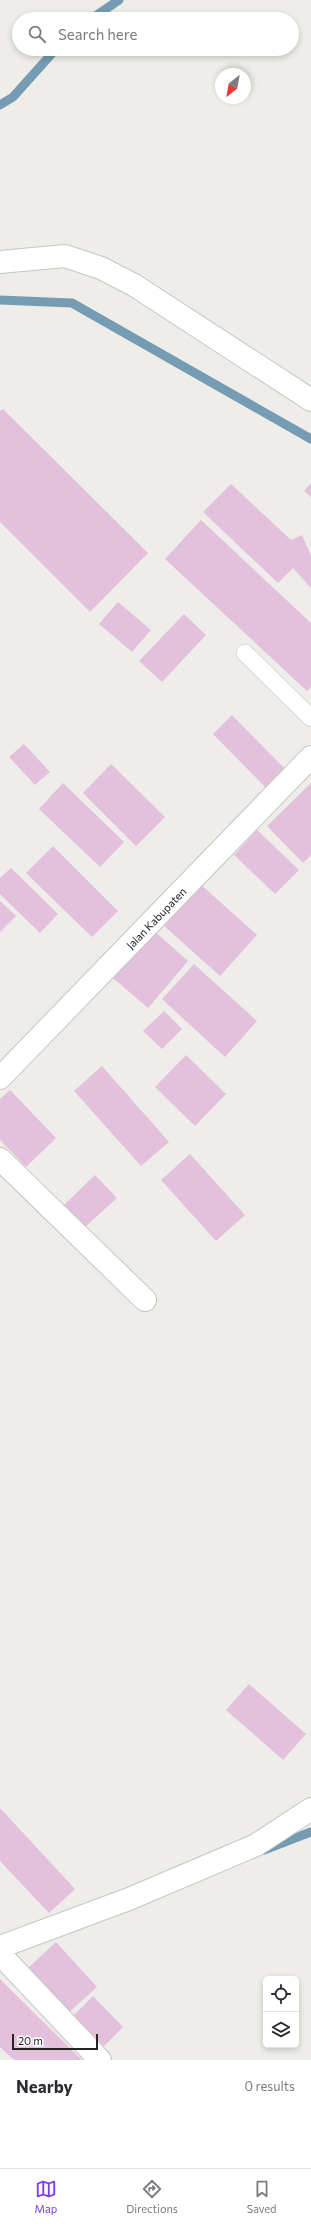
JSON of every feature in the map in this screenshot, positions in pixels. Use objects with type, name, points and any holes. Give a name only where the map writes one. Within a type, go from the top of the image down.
[{"type":"street","points":[[0,262],[65,256],[101,268],[134,285],[311,400]]},
{"type":"street","name":"Jalan Kabupaten","points":[[0,1078],[311,757]]},
{"type":"street","points":[[0,1159],[145,1300]]},
{"type":"street","points":[[0,1947],[129,1899],[256,1845],[311,1809]]},
{"type":"street","points":[[0,1954],[17,1974],[100,2060]]},
{"type":"lane","points":[[245,653],[311,718]]},
{"type":"building","points":[[3,409],[148,553],[90,612],[0,522],[0,411]]},
{"type":"building","points":[[311,483],[311,497],[304,491]]},
{"type":"building","points":[[231,484],[291,540],[302,535],[311,556],[311,588],[293,568],[278,583],[203,512]]},
{"type":"building","points":[[201,520],[311,623],[311,687],[307,691],[165,559]]},
{"type":"building","points":[[118,602],[151,630],[132,652],[99,624]]},
{"type":"building","points":[[184,614],[206,635],[162,682],[139,661]]},
{"type":"building","points":[[232,715],[287,771],[268,790],[213,734]]},
{"type":"building","points":[[24,744],[50,772],[35,785],[9,757]]},
{"type":"building","points":[[111,764],[165,817],[136,846],[83,793]]},
{"type":"building","points":[[63,783],[124,842],[100,867],[39,809]]},
{"type":"building","points":[[311,783],[311,855],[303,863],[267,826]]},
{"type":"building","points":[[257,830],[299,870],[275,894],[234,855]]},
{"type":"building","points":[[53,846],[118,911],[92,937],[26,873]]},
{"type":"building","points":[[11,868],[58,914],[40,933],[0,894],[0,878]]},
{"type":"building","points":[[199,883],[257,935],[220,976],[162,924]]},
{"type":"building","points":[[0,901],[16,916],[0,932]]},
{"type":"building","points":[[154,931],[188,961],[148,1008],[113,978]]},
{"type":"building","points":[[194,964],[257,1021],[225,1057],[162,999]]},
{"type":"building","points":[[164,1011],[182,1029],[162,1049],[143,1031]]},
{"type":"building","points":[[186,1055],[226,1094],[195,1126],[155,1087]]},
{"type":"building","points":[[102,1066],[169,1142],[141,1166],[74,1091]]},
{"type":"building","points":[[10,1090],[56,1138],[26,1167],[0,1140],[0,1099]]},
{"type":"building","points":[[190,1154],[245,1215],[216,1241],[161,1180]]},
{"type":"building","points":[[95,1175],[117,1198],[85,1227],[64,1205]]},
{"type":"building","points":[[249,1684],[306,1734],[283,1760],[226,1710]]},
{"type":"building","points":[[0,1808],[75,1889],[49,1913],[0,1861]]},
{"type":"building","points":[[56,1942],[97,1987],[67,2014],[26,1970]]},
{"type":"building","points":[[0,1979],[82,2060],[14,2060],[0,2047]]},
{"type":"building","points":[[93,1996],[123,2027],[104,2046],[73,2016]]},
{"type":"waterway","points":[[101,12],[119,0]]},
{"type":"waterway","points":[[0,105],[13,97],[50,56]]},
{"type":"waterway","points":[[0,300],[72,303],[311,439]]},
{"type":"waterway","points":[[264,1850],[311,1832]]}]
